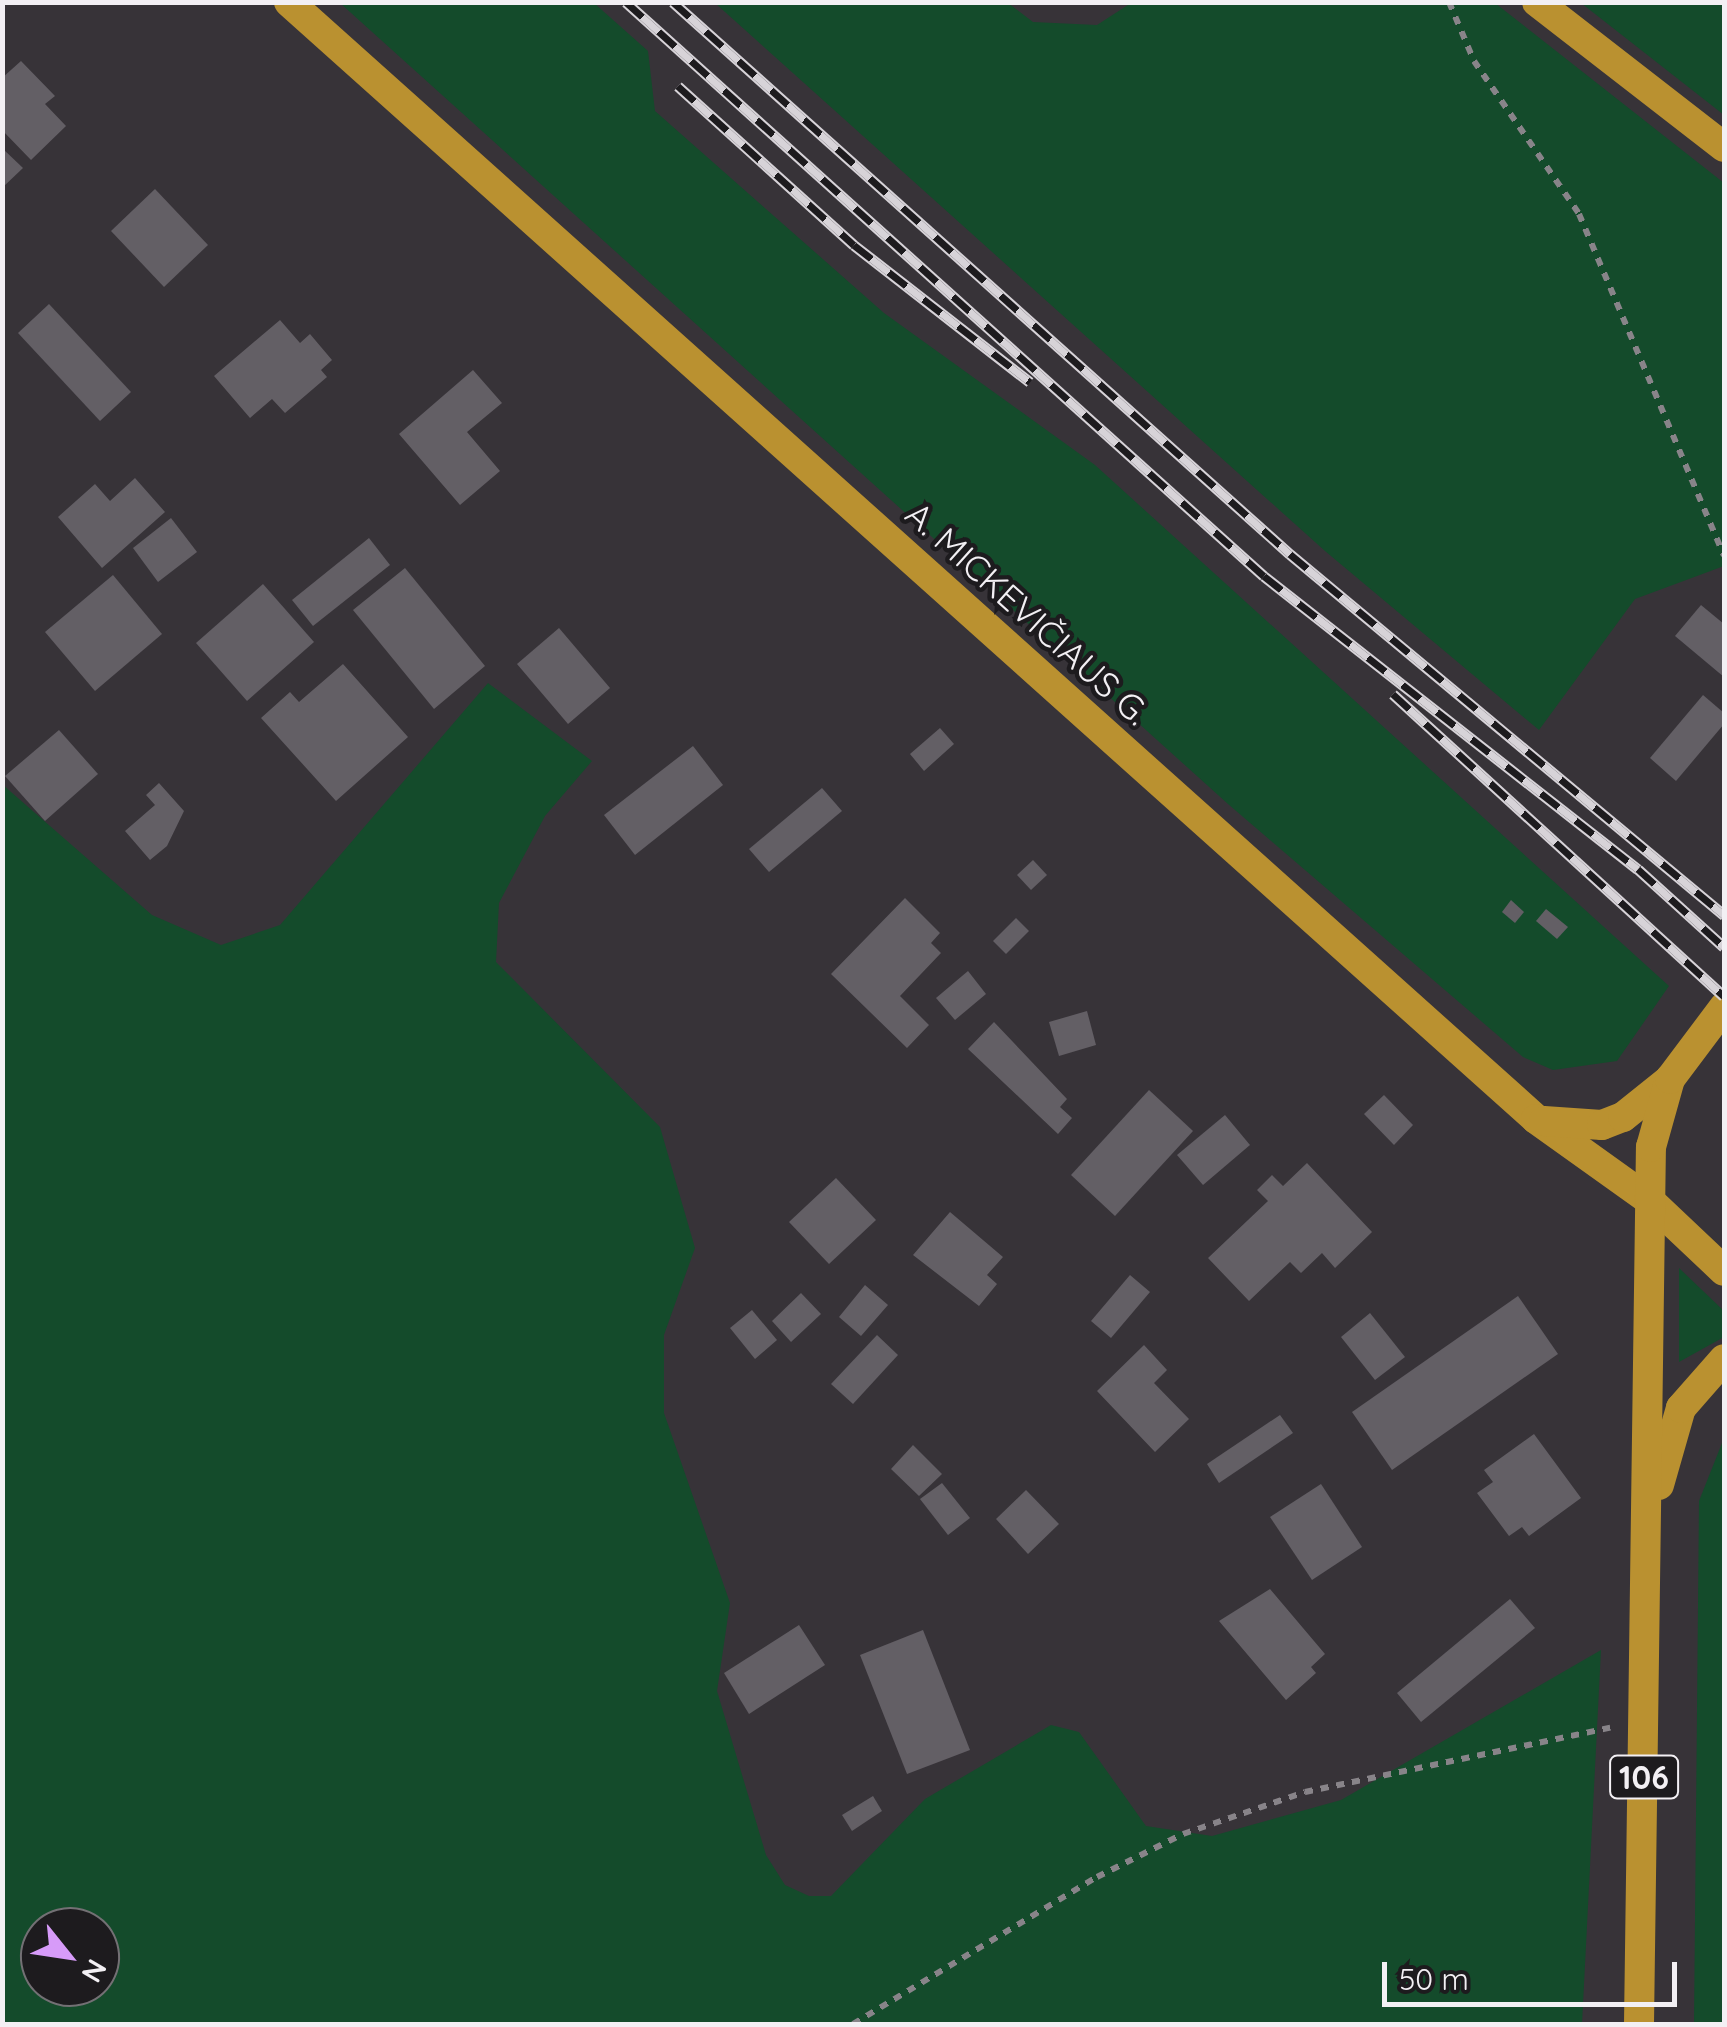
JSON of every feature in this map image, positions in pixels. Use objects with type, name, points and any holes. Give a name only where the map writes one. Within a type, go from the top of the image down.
[{"type":"main road","name":"A. MICKEVIČIAUS G.","points":[[289,2],[1536,1119],[1649,1200],[1724,1271]]},
{"type":"main road","points":[[1538,2],[1724,147]]},
{"type":"main road","name":"106","points":[[1639,2024],[1651,1147],[1670,1079],[1724,1007]]},
{"type":"main road","points":[[1536,1119],[1580,1128],[1602,1125],[1623,1117],[1670,1079]]},
{"type":"main road","points":[[1646,1536],[1681,1408],[1724,1358]]},
{"type":"path","points":[[1448,2],[1474,61],[1578,214],[1724,556]]},
{"type":"path","points":[[853,2024],[1097,1876],[1183,1834],[1305,1792],[1646,1720]]},
{"type":"green space","points":[[340,3],[594,3],[648,51],[655,111],[884,313],[1095,465],[1669,986],[1617,1061],[1553,1070],[1523,1057],[1228,804]]},
{"type":"green space","points":[[715,3],[1008,3],[1033,22],[1097,25],[1131,3],[1495,3],[1724,183],[1724,566],[1635,599],[1539,730],[1325,551]]},
{"type":"green space","points":[[1581,3],[1724,3],[1724,115]]},
{"type":"green space","points":[[488,683],[592,761],[545,816],[499,903],[496,962],[660,1127],[695,1248],[664,1335],[664,1413],[730,1603],[717,1691],[766,1855],[785,1885],[809,1896],[831,1896],[925,1799],[1051,1725],[1079,1732],[1146,1826],[1212,1836],[1341,1800],[1601,1650],[1582,2024],[3,2024],[3,785],[152,915],[221,945],[280,925]]},
{"type":"green space","points":[[1679,1268],[1724,1311],[1724,1337],[1679,1362]]},
{"type":"green space","points":[[1724,1438],[1724,2024],[1694,2024],[1699,1501]]},
{"type":"building","points":[[21,61],[55,96],[45,104],[66,126],[31,160],[2,130],[2,78]]},
{"type":"building","points":[[2,148],[23,168],[2,188]]},
{"type":"building","points":[[155,189],[208,245],[164,287],[111,231]]},
{"type":"building","points":[[49,304],[131,392],[100,421],[18,333]]},
{"type":"building","points":[[280,320],[300,343],[310,334],[332,360],[321,370],[327,377],[285,413],[272,399],[250,418],[214,376]]},
{"type":"building","points":[[473,370],[502,403],[467,432],[500,471],[460,505],[399,434]]},
{"type":"building","points":[[135,478],[165,512],[102,568],[58,517],[95,484],[110,501]]},
{"type":"building","points":[[171,518],[197,552],[158,582],[133,548]]},
{"type":"building","points":[[369,538],[390,565],[313,626],[292,600]]},
{"type":"building","points":[[405,568],[485,666],[434,709],[353,610]]},
{"type":"building","points":[[113,575],[162,634],[95,691],[45,632]]},
{"type":"building","points":[[263,584],[314,642],[247,701],[196,643]]},
{"type":"building","points":[[1701,605],[1724,624],[1724,677],[1675,636]]},
{"type":"building","points":[[559,628],[610,688],[568,724],[517,664]]},
{"type":"building","points":[[343,664],[408,737],[336,801],[261,718],[290,692],[299,702]]},
{"type":"building","points":[[1703,695],[1724,713],[1724,724],[1676,781],[1650,758]]},
{"type":"building","points":[[940,728],[954,744],[924,771],[910,754]]},
{"type":"building","points":[[59,730],[98,774],[45,821],[5,776]]},
{"type":"building","points":[[693,746],[723,785],[635,855],[604,815]]},
{"type":"building","points":[[159,783],[184,811],[167,846],[150,860],[125,831],[155,805],[146,795]]},
{"type":"building","points":[[822,788],[842,811],[769,872],[749,849]]},
{"type":"building","points":[[1033,860],[1047,875],[1031,890],[1017,875]]},
{"type":"building","points":[[905,898],[940,933],[931,943],[941,953],[900,996],[929,1025],[907,1048],[831,974]]},
{"type":"building","points":[[1511,900],[1524,912],[1515,923],[1502,912]]},
{"type":"building","points":[[1546,909],[1568,927],[1557,939],[1536,921]]},
{"type":"building","points":[[1016,918],[1029,931],[1006,954],[993,941]]},
{"type":"building","points":[[968,971],[986,994],[955,1020],[936,998]]},
{"type":"building","points":[[1087,1011],[1096,1045],[1059,1056],[1049,1022]]},
{"type":"building","points":[[994,1022],[1067,1099],[1060,1107],[1072,1118],[1058,1134],[968,1049]]},
{"type":"building","points":[[1149,1090],[1193,1131],[1115,1216],[1071,1175]]},
{"type":"building","points":[[1384,1095],[1413,1125],[1394,1145],[1364,1114]]},
{"type":"building","points":[[1225,1115],[1250,1145],[1203,1185],[1177,1155]]},
{"type":"building","points":[[1307,1163],[1372,1232],[1335,1268],[1322,1253],[1301,1273],[1290,1262],[1249,1301],[1208,1258],[1268,1201],[1257,1190],[1272,1175],[1283,1186]]},
{"type":"building","points":[[836,1178],[876,1220],[829,1264],[789,1222]]},
{"type":"building","points":[[950,1212],[1003,1257],[987,1275],[997,1284],[979,1306],[913,1255]]},
{"type":"building","points":[[1130,1275],[1150,1292],[1111,1338],[1091,1321]]},
{"type":"building","points":[[865,1285],[888,1305],[861,1336],[839,1317]]},
{"type":"building","points":[[801,1293],[821,1314],[791,1342],[772,1321]]},
{"type":"building","points":[[1518,1296],[1558,1354],[1392,1470],[1352,1412]]},
{"type":"building","points":[[752,1310],[777,1340],[755,1359],[730,1328]]},
{"type":"building","points":[[1370,1313],[1405,1357],[1375,1380],[1341,1337]]},
{"type":"building","points":[[877,1335],[898,1355],[853,1404],[831,1384]]},
{"type":"building","points":[[1144,1345],[1167,1370],[1154,1383],[1189,1419],[1155,1452],[1097,1391]]},
{"type":"building","points":[[1280,1415],[1293,1433],[1219,1483],[1207,1464]]},
{"type":"building","points":[[1534,1434],[1581,1498],[1529,1536],[1522,1527],[1509,1536],[1477,1493],[1493,1482],[1484,1470]]},
{"type":"building","points":[[913,1445],[942,1474],[919,1496],[891,1469]]},
{"type":"building","points":[[942,1483],[970,1518],[948,1535],[920,1499]]},
{"type":"building","points":[[1321,1484],[1362,1547],[1312,1580],[1270,1517]]},
{"type":"building","points":[[1026,1490],[1059,1524],[1028,1554],[996,1519]]},
{"type":"building","points":[[1270,1589],[1325,1654],[1311,1667],[1316,1673],[1286,1700],[1219,1621]]},
{"type":"building","points":[[1510,1599],[1535,1628],[1421,1722],[1397,1693]]},
{"type":"building","points":[[799,1625],[825,1665],[749,1714],[724,1673]]},
{"type":"building","points":[[923,1630],[970,1750],[907,1774],[860,1655]]},
{"type":"building","points":[[873,1796],[882,1811],[852,1831],[842,1815]]},
{"type":"railway","points":[[626,2],[1264,576],[1638,869],[1724,947]]},
{"type":"railway","points":[[673,2],[1290,554],[1724,915]]},
{"type":"railway","points":[[678,86],[854,245],[1030,382]]},
{"type":"railway","points":[[1393,694],[1724,996]]}]
